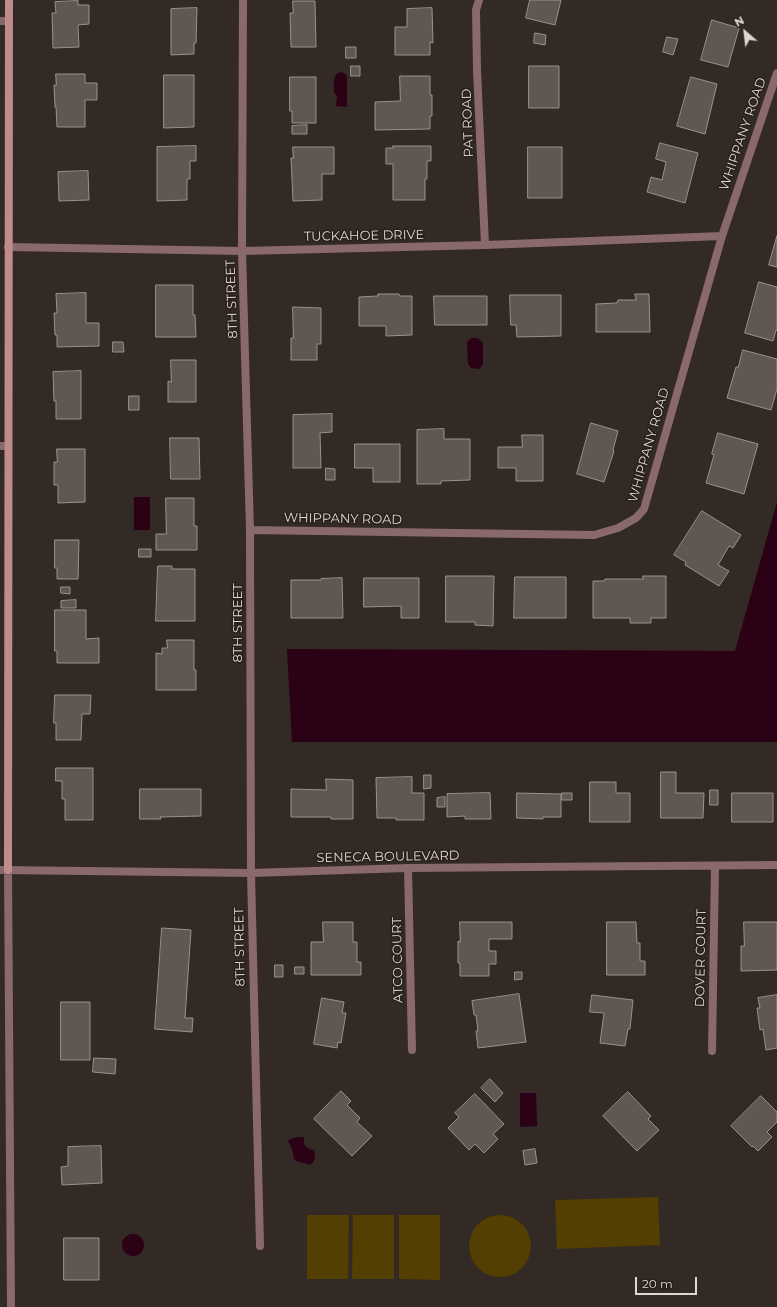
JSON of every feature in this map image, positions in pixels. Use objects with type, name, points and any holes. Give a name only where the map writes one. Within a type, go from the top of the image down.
[{"type":"street","points":[[9,0],[8,247],[4,446],[4,870],[11,1307]]},
{"type":"street","name":"8TH STREET","points":[[243,0],[242,251],[250,530],[251,873],[260,1246]]},
{"type":"street","name":"PAT ROAD","points":[[479,0],[476,10],[477,62],[485,245]]},
{"type":"street","points":[[0,21],[9,21]]},
{"type":"street","name":"WHIPPANY ROAD","points":[[250,530],[594,535],[618,528],[636,518],[644,509],[722,236],[777,73]]},
{"type":"street","name":"TUCKAHOE DRIVE","points":[[8,247],[242,251],[485,245],[722,236]]},
{"type":"street","name":"SENECA BOULEVARD","points":[[4,870],[251,873],[408,868],[777,865]]},
{"type":"street","name":"DOVER COURT","points":[[712,1051],[715,866]]},
{"type":"street","name":"ATCO COURT","points":[[408,868],[412,1050]]},
{"type":"shaded area","points":[[340,72],[347,76],[347,107],[336,106],[337,96],[334,92],[334,80],[337,73]]},
{"type":"shaded area","points":[[471,338],[478,338],[483,343],[483,365],[479,369],[471,368],[468,364],[467,342]]},
{"type":"shaded area","points":[[134,497],[150,497],[150,530],[134,530]]},
{"type":"shaded area","points":[[777,502],[777,742],[292,742],[287,649],[735,651]]},
{"type":"shaded area","points":[[520,1093],[536,1093],[537,1126],[520,1127]]},
{"type":"shaded area","points":[[297,1137],[304,1137],[306,1146],[309,1149],[314,1150],[314,1160],[310,1165],[295,1160],[292,1148],[288,1141]]},
{"type":"shaded area","points":[[658,1197],[660,1245],[557,1249],[555,1200]]},
{"type":"shaded area","points":[[307,1215],[349,1215],[348,1279],[307,1279]]},
{"type":"shaded area","points":[[353,1215],[394,1215],[394,1279],[352,1279]]},
{"type":"shaded area","points":[[399,1215],[440,1215],[440,1280],[399,1279]]},
{"type":"shaded area","points":[[494,1215],[506,1215],[522,1224],[529,1234],[531,1246],[529,1258],[522,1268],[506,1277],[494,1277],[483,1272],[474,1263],[469,1252],[469,1240],[474,1229],[483,1220]]},
{"type":"shaded area","points":[[133,1234],[141,1237],[144,1245],[141,1253],[133,1256],[125,1253],[122,1245],[125,1237]]},
{"type":"building","points":[[530,0],[561,0],[555,25],[526,18]]},
{"type":"building","points":[[78,1],[78,5],[89,5],[89,24],[78,25],[79,47],[53,48],[52,13],[56,13],[55,2]]},
{"type":"building","points":[[293,1],[315,1],[316,47],[291,47],[290,13],[293,13]]},
{"type":"building","points":[[197,8],[196,43],[194,43],[194,54],[171,55],[171,9]]},
{"type":"building","points":[[432,8],[433,43],[430,42],[430,55],[395,55],[395,27],[407,27],[407,9]]},
{"type":"building","points":[[712,20],[739,28],[728,67],[701,60]]},
{"type":"building","points":[[535,33],[546,35],[545,45],[534,43]]},
{"type":"building","points":[[667,37],[678,39],[673,55],[663,52]]},
{"type":"building","points":[[346,47],[356,47],[356,58],[346,58]]},
{"type":"building","points":[[351,66],[360,66],[360,76],[351,76]]},
{"type":"building","points":[[529,66],[559,66],[559,108],[529,108]]},
{"type":"building","points":[[56,74],[85,74],[85,83],[97,83],[97,100],[85,100],[85,127],[57,127],[54,85],[56,85]]},
{"type":"building","points":[[164,75],[194,75],[194,127],[164,128]]},
{"type":"building","points":[[400,76],[430,76],[432,116],[430,116],[430,129],[375,130],[375,102],[400,101]]},
{"type":"building","points":[[290,77],[316,77],[316,123],[292,123],[292,111],[290,111]]},
{"type":"building","points":[[691,77],[717,84],[705,134],[677,126]]},
{"type":"building","points":[[307,125],[307,134],[292,134],[292,126]]},
{"type":"building","points":[[660,143],[698,153],[685,203],[647,192],[651,177],[662,180],[666,162],[656,159]]},
{"type":"building","points":[[196,146],[196,161],[190,161],[190,179],[187,179],[187,200],[157,201],[157,147]]},
{"type":"building","points":[[393,146],[431,146],[431,161],[427,161],[427,179],[425,179],[425,200],[393,200],[393,164],[386,164],[386,148],[393,148]]},
{"type":"building","points":[[293,147],[334,147],[334,174],[322,174],[322,200],[293,201],[291,158],[293,158]]},
{"type":"building","points":[[528,147],[562,147],[562,198],[528,198]]},
{"type":"building","points":[[88,171],[89,200],[59,201],[58,172]]},
{"type":"building","points":[[777,236],[777,267],[769,265]]},
{"type":"building","points":[[759,282],[777,287],[777,331],[776,330],[773,341],[745,333]]},
{"type":"building","points":[[156,285],[193,285],[193,315],[195,315],[196,337],[156,337]]},
{"type":"building","points":[[86,293],[86,323],[99,323],[99,346],[57,347],[54,313],[57,313],[56,294]]},
{"type":"building","points":[[378,294],[399,294],[400,296],[412,296],[412,335],[386,336],[386,326],[359,326],[359,297],[378,296]]},
{"type":"building","points":[[635,294],[649,294],[650,332],[596,332],[596,304],[617,303],[618,300],[636,300]]},
{"type":"building","points":[[510,295],[561,295],[561,336],[517,337],[516,325],[511,325]]},
{"type":"building","points":[[434,296],[487,296],[487,325],[435,325]]},
{"type":"building","points":[[293,307],[321,308],[321,344],[317,344],[317,360],[291,360]]},
{"type":"building","points":[[113,342],[123,342],[124,352],[113,352]]},
{"type":"building","points":[[743,350],[777,359],[777,389],[771,410],[727,398],[736,367],[738,367]]},
{"type":"building","points":[[171,360],[196,360],[196,402],[168,402],[168,381],[171,382]]},
{"type":"building","points":[[81,371],[81,419],[56,419],[53,372]]},
{"type":"building","points":[[129,396],[139,396],[139,410],[129,410]]},
{"type":"building","points":[[332,414],[332,432],[320,433],[321,468],[293,468],[293,415]]},
{"type":"building","points":[[591,423],[618,431],[614,451],[604,482],[577,474]]},
{"type":"building","points":[[444,429],[444,439],[470,439],[470,480],[441,481],[441,484],[417,484],[417,430]]},
{"type":"building","points":[[718,433],[758,444],[744,494],[706,483],[714,455],[712,454]]},
{"type":"building","points":[[522,435],[543,435],[543,481],[516,481],[516,468],[498,468],[498,447],[522,447]]},
{"type":"building","points":[[170,438],[199,438],[200,479],[171,479]]},
{"type":"building","points":[[355,444],[400,444],[400,482],[373,482],[373,468],[355,468]]},
{"type":"building","points":[[57,449],[85,449],[85,502],[58,503],[58,485],[54,485],[54,462],[57,462]]},
{"type":"building","points":[[326,468],[335,469],[335,480],[326,480]]},
{"type":"building","points":[[166,498],[194,498],[194,526],[197,526],[197,550],[156,550],[156,534],[166,534]]},
{"type":"building","points":[[702,511],[741,535],[733,548],[729,546],[718,565],[729,571],[719,586],[685,565],[686,562],[674,555]]},
{"type":"building","points":[[55,540],[79,540],[78,579],[57,579],[57,568],[55,568]]},
{"type":"building","points":[[139,549],[151,549],[151,557],[139,557]]},
{"type":"building","points":[[158,566],[172,566],[172,569],[195,569],[195,621],[156,621]]},
{"type":"building","points":[[446,576],[494,576],[493,626],[475,625],[475,622],[446,622]]},
{"type":"building","points":[[643,576],[666,576],[666,618],[651,618],[651,623],[630,623],[630,618],[593,618],[593,581],[604,581],[605,579],[643,579]]},
{"type":"building","points":[[515,577],[566,577],[566,618],[514,618]]},
{"type":"building","points":[[342,578],[343,618],[291,618],[291,580]]},
{"type":"building","points":[[364,578],[419,578],[419,618],[401,618],[401,606],[364,607]]},
{"type":"building","points":[[61,587],[70,587],[70,594],[61,593]]},
{"type":"building","points":[[76,600],[76,608],[61,608],[61,601]]},
{"type":"building","points":[[55,610],[86,610],[86,639],[99,638],[99,663],[57,663],[57,651],[55,651]]},
{"type":"building","points":[[167,640],[194,640],[196,690],[156,690],[156,653],[162,654],[162,648],[167,648]]},
{"type":"building","points":[[55,695],[91,695],[90,714],[82,714],[81,740],[56,740],[56,723],[54,723]]},
{"type":"building","points":[[56,768],[93,768],[93,820],[65,820],[65,799],[62,799],[62,781],[56,781]]},
{"type":"building","points":[[661,772],[676,772],[676,793],[704,793],[703,818],[661,818]]},
{"type":"building","points":[[424,775],[431,775],[431,788],[424,789]]},
{"type":"building","points":[[412,777],[412,793],[424,793],[424,820],[377,818],[376,778]]},
{"type":"building","points":[[326,779],[353,780],[353,819],[331,819],[331,817],[291,817],[291,789],[326,790]]},
{"type":"building","points":[[590,782],[616,782],[616,793],[630,793],[630,822],[590,822]]},
{"type":"building","points":[[140,789],[201,789],[201,816],[140,819]]},
{"type":"building","points":[[710,790],[718,790],[718,805],[710,805]]},
{"type":"building","points":[[490,793],[491,819],[465,819],[465,816],[447,817],[447,794]]},
{"type":"building","points":[[517,793],[561,794],[561,817],[543,817],[543,819],[517,818]]},
{"type":"building","points":[[562,793],[572,793],[572,800],[562,800]]},
{"type":"building","points":[[732,793],[773,793],[773,822],[732,822]]},
{"type":"building","points":[[445,797],[445,807],[437,807],[437,798]]},
{"type":"building","points":[[323,922],[353,922],[353,942],[357,942],[357,962],[361,962],[361,975],[311,975],[311,942],[323,942]]},
{"type":"building","points":[[460,922],[512,922],[512,939],[489,939],[489,951],[496,951],[496,964],[489,964],[489,976],[460,976],[460,963],[458,963],[458,941],[460,942]]},
{"type":"building","points":[[607,922],[636,922],[637,943],[640,943],[640,961],[645,961],[645,975],[607,975]]},
{"type":"building","points":[[744,922],[777,922],[777,970],[741,971],[741,946],[744,946]]},
{"type":"building","points":[[162,928],[191,930],[185,1018],[193,1018],[192,1032],[155,1029]]},
{"type":"building","points":[[275,965],[283,965],[283,977],[275,977]]},
{"type":"building","points":[[295,967],[304,967],[304,974],[295,974]]},
{"type":"building","points":[[515,972],[522,972],[522,979],[515,980]]},
{"type":"building","points":[[519,994],[526,1042],[478,1048],[476,1015],[474,1015],[472,1001]]},
{"type":"building","points":[[592,995],[633,1000],[630,1029],[628,1029],[625,1046],[600,1043],[604,1013],[590,1012]]},
{"type":"building","points":[[777,995],[777,1048],[766,1050],[763,1029],[760,1030],[757,1008],[760,1008],[758,998]]},
{"type":"building","points":[[322,998],[344,1002],[342,1013],[346,1013],[341,1043],[338,1042],[337,1048],[314,1044]]},
{"type":"building","points":[[61,1002],[90,1002],[90,1060],[61,1060]]},
{"type":"building","points":[[94,1058],[116,1059],[115,1074],[93,1072]]},
{"type":"building","points":[[490,1079],[503,1093],[495,1102],[481,1088]]},
{"type":"building","points":[[341,1091],[351,1101],[347,1105],[360,1118],[357,1122],[372,1136],[352,1156],[314,1119]]},
{"type":"building","points":[[628,1092],[651,1116],[648,1119],[659,1130],[637,1151],[603,1116]]},
{"type":"building","points":[[475,1094],[504,1124],[493,1134],[498,1139],[484,1153],[475,1144],[469,1150],[448,1128],[459,1117],[455,1113]]},
{"type":"building","points":[[761,1096],[777,1112],[777,1122],[767,1132],[772,1137],[758,1151],[731,1126]]},
{"type":"building","points":[[101,1146],[102,1183],[62,1185],[61,1167],[68,1166],[68,1147]]},
{"type":"building","points":[[535,1149],[537,1163],[525,1165],[523,1151]]},
{"type":"building","points":[[64,1238],[99,1238],[99,1280],[64,1280]]}]
